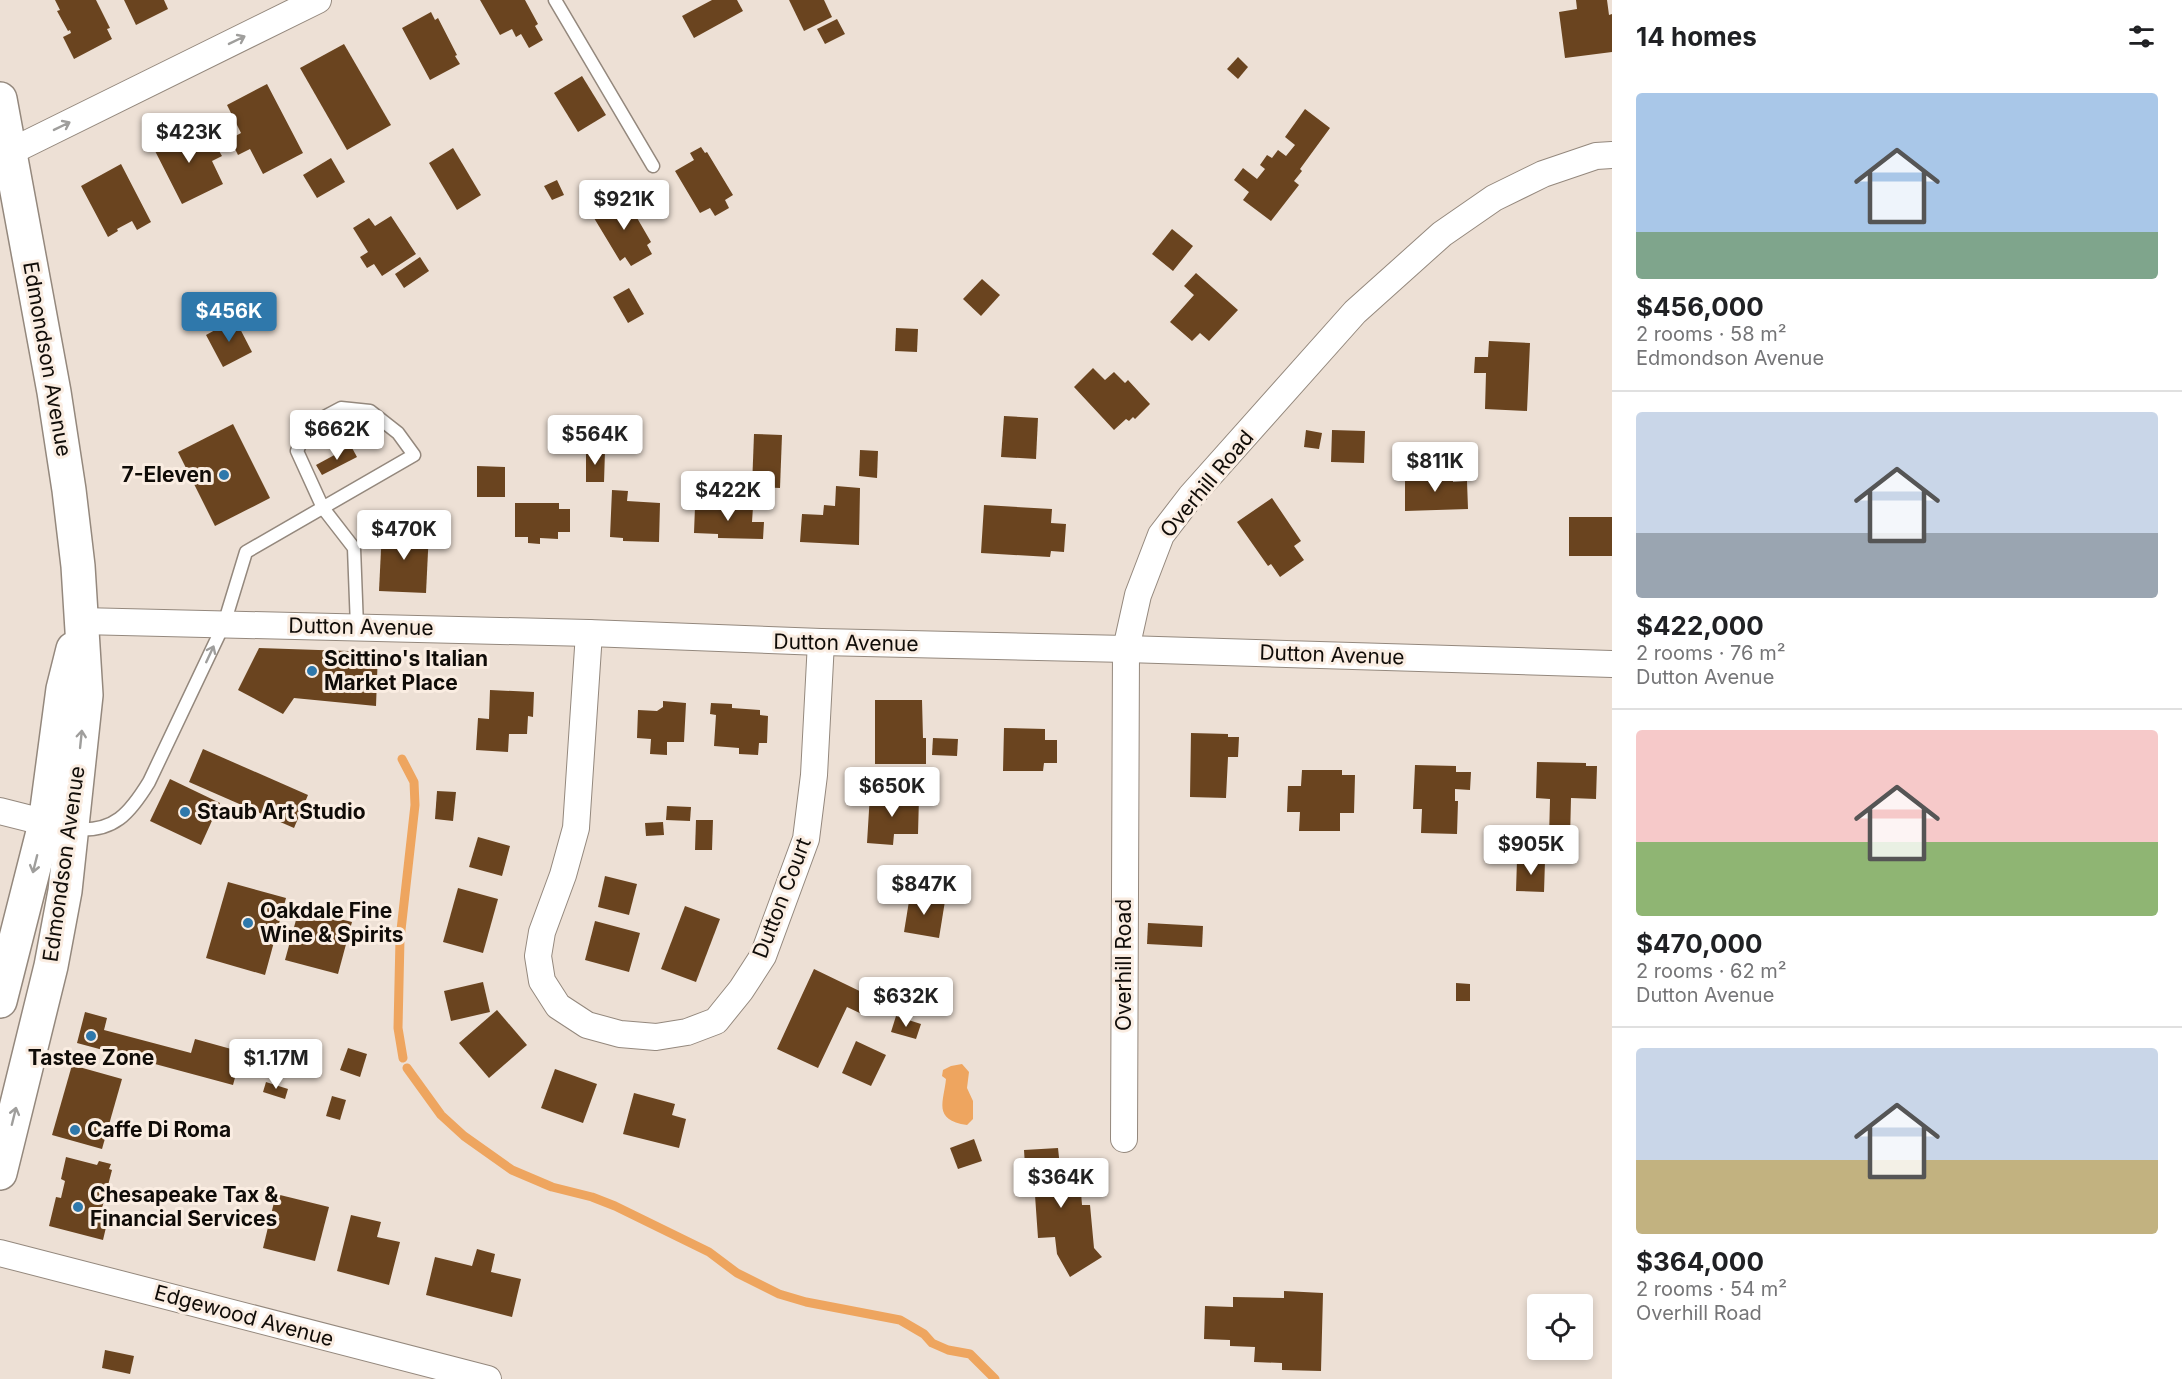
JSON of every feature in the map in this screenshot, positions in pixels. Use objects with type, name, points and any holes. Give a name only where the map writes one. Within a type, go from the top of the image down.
[{"type":"main road","name":"Edmondson Avenue","points":[[0,99],[64,457],[78,566],[81,621],[63,689],[59,826],[65,891],[51,966],[0,1173]]},
{"type":"main road","name":"Edmondson Avenue","points":[[0,1001],[59,826]]},
{"type":"street","points":[[9,152],[318,0]]},
{"type":"street","name":"Overhill Road","points":[[1124,1139],[1126,649],[1138,595],[1161,535],[1191,496],[1355,312],[1442,234],[1494,198],[1543,174],[1596,156],[1612,155]]},
{"type":"street","name":"Dutton Avenue","points":[[81,621],[589,633],[821,642],[1612,664]]},
{"type":"street","name":"Dutton Court","points":[[589,633],[576,828],[563,875],[542,932],[538,956],[542,981],[558,1006],[587,1025],[620,1034],[656,1037],[687,1032],[716,1021],[741,990],[762,956],[806,839],[814,775],[821,642]]},
{"type":"street","points":[[0,811],[59,826]]},
{"type":"street","name":"Edgewood Avenue","points":[[0,1253],[488,1379]]},
{"type":"lane","points":[[555,0],[653,166]]},
{"type":"lane","points":[[59,826],[92,831],[109,825],[134,806],[149,782],[224,624],[246,552],[323,508],[414,455],[398,433],[370,411],[341,408],[309,425],[297,451],[323,508],[354,548],[357,627]]},
{"type":"shaded area","points":[[962,1064],[969,1072],[967,1088],[973,1101],[973,1119],[967,1125],[949,1119],[944,1114],[943,1108],[946,1079],[942,1076],[943,1070]]},
{"type":"building","points":[[55,0],[96,0],[110,28],[107,29],[112,39],[74,59],[63,37],[71,33],[57,11],[60,10]]},
{"type":"building","points":[[124,0],[164,0],[168,9],[136,25]]},
{"type":"building","points":[[480,0],[525,0],[538,24],[535,26],[543,40],[529,48],[521,34],[516,37],[512,29],[500,35]]},
{"type":"building","points":[[712,0],[737,0],[743,11],[694,38],[682,16]]},
{"type":"building","points":[[789,0],[824,0],[832,17],[804,31]]},
{"type":"building","points":[[1576,0],[1607,0],[1609,15],[1612,14],[1612,52],[1565,58],[1559,12],[1577,9]]},
{"type":"building","points":[[431,12],[435,20],[438,18],[460,64],[430,80],[402,28]]},
{"type":"building","points":[[837,19],[845,34],[825,44],[817,29]]},
{"type":"building","points":[[344,44],[391,125],[347,150],[300,68]]},
{"type":"building","points":[[1238,57],[1248,67],[1238,79],[1227,69]]},
{"type":"building","points":[[582,76],[606,115],[578,132],[554,93]]},
{"type":"building","points":[[267,84],[303,153],[263,174],[250,149],[238,155],[230,139],[241,133],[227,105]]},
{"type":"building","points":[[1305,109],[1330,128],[1300,169],[1302,171],[1294,181],[1299,185],[1271,221],[1243,200],[1249,192],[1234,180],[1243,168],[1257,179],[1265,169],[1260,165],[1267,155],[1272,158],[1278,150],[1286,156],[1295,145],[1285,137]]},
{"type":"building","points":[[193,125],[206,149],[215,144],[222,156],[212,161],[223,184],[182,204],[152,145]]},
{"type":"building","points":[[701,147],[705,153],[707,152],[733,195],[725,200],[729,208],[715,216],[710,208],[700,213],[675,171],[694,160],[690,153]]},
{"type":"building","points":[[453,148],[481,195],[457,210],[429,163]]},
{"type":"building","points":[[331,158],[345,182],[317,198],[303,175]]},
{"type":"building","points":[[121,164],[151,222],[137,230],[132,221],[108,237],[81,186]]},
{"type":"building","points":[[557,180],[564,195],[552,200],[544,186]]},
{"type":"building","points":[[622,192],[651,242],[647,245],[652,254],[631,266],[625,257],[620,261],[594,218],[612,208],[608,201]]},
{"type":"building","points":[[391,216],[416,254],[382,276],[374,264],[367,268],[360,257],[368,252],[353,228],[369,218],[375,226]]},
{"type":"building","points":[[1172,229],[1193,246],[1173,271],[1152,254]]},
{"type":"building","points":[[420,257],[429,271],[404,288],[395,274]]},
{"type":"building","points":[[1196,273],[1238,310],[1209,341],[1200,333],[1192,341],[1170,322],[1194,295],[1184,286]]},
{"type":"building","points":[[982,279],[1000,295],[981,316],[963,299]]},
{"type":"building","points":[[629,288],[644,314],[628,323],[613,297]]},
{"type":"building","points":[[235,319],[252,352],[223,367],[206,335]]},
{"type":"building","points":[[896,328],[918,329],[917,352],[895,351]]},
{"type":"building","points":[[1489,341],[1530,343],[1527,411],[1485,409],[1486,373],[1474,373],[1475,357],[1488,357]]},
{"type":"building","points":[[1093,368],[1105,380],[1114,372],[1125,383],[1128,380],[1150,404],[1135,419],[1133,417],[1129,421],[1126,419],[1114,430],[1074,387]]},
{"type":"building","points":[[1004,416],[1038,418],[1036,459],[1001,457]]},
{"type":"building","name":"7-Eleven","points":[[233,424],[270,498],[215,526],[178,452]]},
{"type":"building","points":[[1306,430],[1322,433],[1319,449],[1304,447]]},
{"type":"building","points":[[1332,430],[1365,431],[1364,463],[1331,462]]},
{"type":"building","points":[[754,434],[782,435],[780,488],[752,487]]},
{"type":"building","points":[[351,446],[357,457],[322,475],[316,465]]},
{"type":"building","points":[[860,450],[878,451],[877,478],[859,476]]},
{"type":"building","points":[[586,451],[605,451],[604,482],[586,482]]},
{"type":"building","points":[[477,466],[505,467],[505,497],[477,497]]},
{"type":"building","points":[[1453,473],[1453,482],[1467,481],[1468,509],[1405,511],[1405,475]]},
{"type":"building","points":[[836,486],[860,488],[859,545],[800,542],[802,514],[823,515],[824,505],[835,506]]},
{"type":"building","points":[[612,490],[628,491],[627,501],[660,503],[659,542],[623,541],[623,538],[610,537]]},
{"type":"building","points":[[1272,498],[1301,541],[1294,546],[1304,560],[1280,577],[1271,564],[1268,566],[1237,522]]},
{"type":"building","points":[[515,503],[559,503],[559,509],[570,509],[570,532],[558,532],[558,539],[540,538],[540,544],[528,543],[528,537],[515,537]]},
{"type":"building","points":[[719,505],[753,507],[752,522],[764,522],[763,539],[718,538],[718,534],[694,533],[695,507],[718,507]]},
{"type":"building","points":[[984,505],[1052,509],[1051,523],[1066,524],[1064,552],[1051,551],[1050,557],[981,553]]},
{"type":"building","points":[[1569,517],[1612,517],[1612,556],[1569,556]]},
{"type":"building","points":[[382,529],[429,531],[426,593],[379,591]]},
{"type":"building","name":"Scittino's Italian Market Place","points":[[259,648],[378,652],[376,706],[294,698],[283,714],[238,690]]},
{"type":"building","points":[[490,690],[534,692],[533,717],[528,716],[527,734],[509,734],[508,752],[476,750],[478,718],[489,719]]},
{"type":"building","points":[[875,700],[922,700],[926,764],[875,764]]},
{"type":"building","points":[[663,701],[686,703],[684,742],[667,742],[667,755],[650,754],[651,739],[637,738],[638,710],[657,711],[663,707]]},
{"type":"building","points":[[711,703],[732,704],[732,708],[760,710],[760,715],[768,716],[767,743],[759,743],[758,755],[739,754],[739,748],[714,746],[716,715],[710,714]]},
{"type":"building","points":[[1004,728],[1045,729],[1045,740],[1057,740],[1057,763],[1044,763],[1043,771],[1003,771]]},
{"type":"building","points":[[1191,733],[1228,734],[1228,737],[1239,737],[1238,757],[1228,757],[1226,798],[1190,797]]},
{"type":"building","points":[[933,738],[958,739],[957,756],[932,755]]},
{"type":"building","points":[[203,749],[308,795],[294,828],[189,782]]},
{"type":"building","points":[[1537,762],[1586,763],[1586,766],[1597,766],[1596,799],[1571,798],[1570,839],[1549,838],[1550,799],[1536,798]]},
{"type":"building","points":[[1415,765],[1456,766],[1456,772],[1471,772],[1470,790],[1455,789],[1455,801],[1458,801],[1457,834],[1421,833],[1422,809],[1413,809]]},
{"type":"building","points":[[1302,770],[1342,770],[1342,775],[1355,775],[1354,813],[1340,813],[1340,831],[1299,831],[1300,812],[1287,812],[1288,786],[1301,786]]},
{"type":"building","name":"Staub Art Studio","points":[[170,779],[220,803],[201,845],[150,821]]},
{"type":"building","points":[[437,791],[456,792],[453,821],[435,819]]},
{"type":"building","points":[[870,794],[919,797],[918,834],[894,834],[893,845],[867,843]]},
{"type":"building","points":[[667,806],[691,807],[690,821],[666,820]]},
{"type":"building","points":[[696,820],[713,820],[712,850],[695,850]]},
{"type":"building","points":[[663,822],[664,835],[646,836],[645,823]]},
{"type":"building","points":[[478,837],[510,846],[502,876],[469,867]]},
{"type":"building","points":[[1517,860],[1545,861],[1544,892],[1516,891]]},
{"type":"building","points":[[605,876],[637,884],[629,915],[598,907]]},
{"type":"building","name":"Oakdale Fine Wine & Spirits","points":[[228,882],[286,898],[265,975],[206,958]]},
{"type":"building","points":[[458,888],[498,899],[483,953],[443,942]]},
{"type":"building","points":[[910,895],[945,901],[939,938],[904,932]]},
{"type":"building","points":[[685,906],[720,919],[696,982],[661,969]]},
{"type":"building","points":[[299,909],[352,922],[338,974],[285,960]]},
{"type":"building","points":[[595,921],[640,933],[629,972],[585,960]]},
{"type":"building","points":[[1148,923],[1203,926],[1202,947],[1147,944]]},
{"type":"building","points":[[814,969],[874,998],[866,1016],[847,1007],[818,1068],[777,1049]]},
{"type":"building","points":[[483,982],[490,1012],[451,1021],[444,991]]},
{"type":"building","points":[[1456,983],[1470,984],[1470,1001],[1456,1001]]},
{"type":"building","points":[[497,1010],[527,1045],[489,1078],[459,1043]]},
{"type":"building","points":[[85,1012],[107,1018],[104,1030],[191,1053],[195,1039],[242,1052],[233,1085],[77,1043]]},
{"type":"building","points":[[896,1016],[921,1024],[916,1039],[891,1032]]},
{"type":"building","points":[[856,1041],[886,1055],[871,1086],[842,1073]]},
{"type":"building","points":[[348,1048],[367,1054],[360,1077],[340,1070]]},
{"type":"building","points":[[72,1065],[122,1079],[102,1149],[52,1135]]},
{"type":"building","points":[[555,1069],[597,1084],[583,1123],[541,1108]]},
{"type":"building","points":[[266,1082],[288,1089],[285,1099],[263,1092]]},
{"type":"building","points":[[634,1093],[675,1104],[672,1115],[686,1119],[679,1148],[623,1134]]},
{"type":"building","points":[[332,1096],[346,1100],[340,1120],[326,1116]]},
{"type":"building","points":[[974,1139],[982,1161],[958,1169],[950,1148]]},
{"type":"building","points":[[1058,1148],[1060,1167],[1079,1166],[1082,1205],[1090,1205],[1094,1248],[1102,1257],[1070,1277],[1057,1254],[1055,1237],[1038,1238],[1034,1181],[1026,1182],[1024,1150]]},
{"type":"building","name":"Chesapeake Tax & Financial Services","points":[[66,1157],[97,1165],[99,1161],[111,1164],[109,1169],[112,1170],[100,1216],[108,1219],[103,1240],[49,1226],[56,1197],[61,1198],[65,1181],[61,1179]]},
{"type":"building","points":[[276,1194],[329,1207],[315,1261],[263,1248]]},
{"type":"building","points":[[351,1215],[381,1222],[377,1237],[400,1242],[389,1285],[337,1271]]},
{"type":"building","points":[[477,1249],[495,1254],[491,1272],[521,1279],[512,1317],[426,1295],[435,1257],[472,1266]]},
{"type":"building","points":[[1284,1291],[1323,1293],[1321,1371],[1282,1370],[1282,1363],[1254,1362],[1255,1347],[1230,1346],[1230,1340],[1204,1339],[1205,1306],[1233,1307],[1233,1297],[1284,1298]]},
{"type":"building","points":[[105,1350],[134,1356],[130,1374],[102,1368]]},
{"type":"waterway","points":[[402,759],[414,782],[415,805],[400,939],[398,1028],[403,1058]]},
{"type":"waterway","points":[[407,1068],[441,1115],[464,1136],[512,1170],[552,1187],[592,1197],[615,1206],[709,1252],[737,1273],[779,1294],[806,1302],[900,1320],[924,1334],[932,1343],[948,1350],[970,1354],[995,1379]]},
{"type":"place","name":"7-Eleven","points":[[224,475]]},
{"type":"place","name":"Scittino's Italian Market Place","points":[[312,671]]},
{"type":"place","name":"Staub Art Studio","points":[[185,812]]},
{"type":"place","name":"Oakdale Fine Wine & Spirits","points":[[248,923]]},
{"type":"place","name":"Tastee Zone","points":[[91,1036]]},
{"type":"place","name":"Caffe Di Roma","points":[[75,1130]]},
{"type":"place","name":"Chesapeake Tax & Financial Services","points":[[78,1207]]}]
